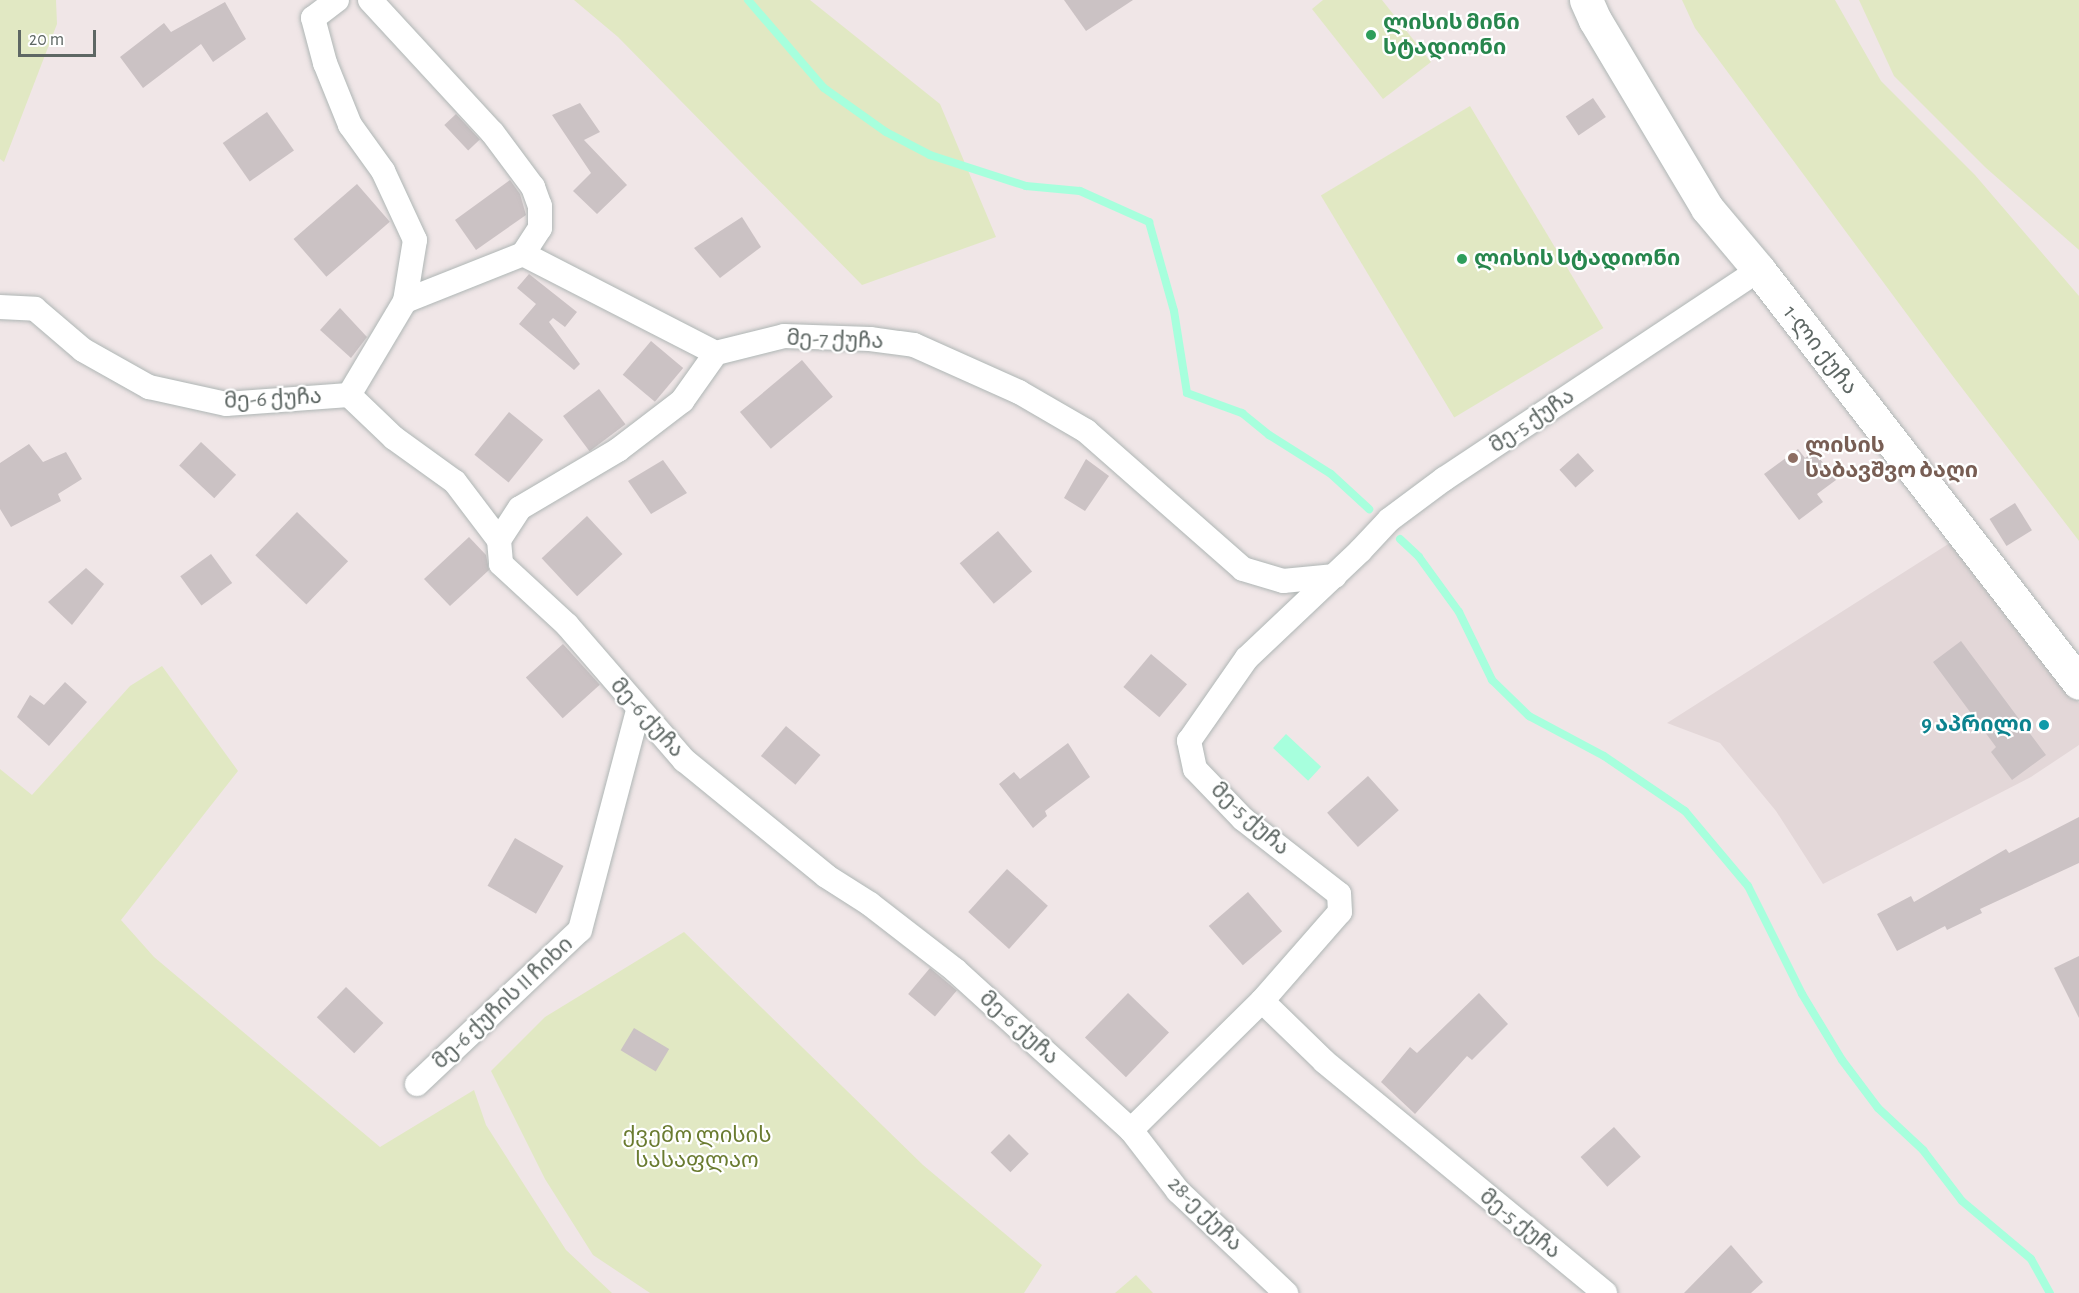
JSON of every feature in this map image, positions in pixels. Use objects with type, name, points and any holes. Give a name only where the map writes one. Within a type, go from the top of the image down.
[{"type":"main road","name":"1-ლი ქუჩა","points":[[1586,0],[1595,20],[1707,208],[1759,270],[2079,683]]},
{"type":"street","points":[[337,0],[313,18],[325,63],[350,125],[383,171],[415,240],[405,301],[349,395]]},
{"type":"street","points":[[370,0],[492,132],[533,187],[540,206],[540,228],[523,254],[405,301]]},
{"type":"street","points":[[499,540],[520,508],[618,450],[682,401],[716,353],[523,254]]},
{"type":"street","name":"მე-5 ქუჩა","points":[[1605,1293],[1351,1084],[1262,1001],[1340,912],[1339,894],[1244,819],[1195,769],[1189,741],[1247,658],[1335,576],[1389,520],[1444,479],[1759,270]]},
{"type":"street","name":"მე-6 ქუჩა","points":[[0,307],[35,309],[83,350],[149,387],[226,405],[349,395],[394,438],[455,482],[499,540],[501,564],[567,625],[638,710],[684,760],[826,876],[870,904],[955,970],[1131,1130]]},
{"type":"street","name":"მე-7 ქუჩა","points":[[716,353],[784,336],[870,339],[914,345],[1019,393],[1086,431],[1243,569],[1283,581],[1335,576]]},
{"type":"street","name":"მე-6 ქუჩის II ჩიხი","points":[[417,1084],[580,930],[638,710]]},
{"type":"street","points":[[1131,1130],[1262,1001]]},
{"type":"street","name":"28-ე ქუჩა","points":[[1131,1130],[1178,1191],[1286,1293]]},
{"type":"shaded area","points":[[1953,541],[2079,703],[2079,745],[2031,777],[1823,884],[1776,811],[1720,743],[1667,723]]},
{"type":"shaded area","points":[[1286,734],[1321,767],[1308,781],[1273,748]]},
{"type":"green space","points":[[0,0],[56,0],[57,24],[4,162],[0,159]]},
{"type":"green space","points":[[574,0],[810,0],[940,104],[996,237],[862,285],[618,37]]},
{"type":"green space","name":"ლისის მინი სტადიონი","points":[[1323,0],[1382,0],[1431,62],[1383,99],[1312,9]]},
{"type":"green space","points":[[1682,0],[1835,0],[1881,81],[1975,175],[2079,296],[2079,541],[1952,375],[1695,28]]},
{"type":"green space","points":[[1859,0],[2079,0],[2079,250],[1985,167],[1894,76]]},
{"type":"green space","name":"ლისის სტადიონი","points":[[1470,106],[1603,328],[1454,418],[1321,196]]},
{"type":"green space","points":[[162,666],[238,771],[121,920],[154,957],[380,1147],[474,1090],[486,1125],[566,1250],[612,1293],[0,1293],[0,769],[32,795],[130,686]]},
{"type":"green space","name":"ქვემო ლისის სასაფლაო","points":[[684,932],[923,1165],[1042,1265],[1024,1293],[650,1293],[593,1255],[545,1179],[491,1071],[545,1017]]},
{"type":"green space","points":[[1136,1275],[1153,1293],[1115,1293]]},
{"type":"building","points":[[1064,0],[1133,0],[1086,31]]},
{"type":"building","points":[[225,2],[246,39],[213,62],[201,44],[143,88],[120,57],[164,23],[171,32]]},
{"type":"building","points":[[1593,98],[1606,117],[1579,136],[1566,116]]},
{"type":"building","points":[[580,103],[600,132],[584,140],[627,185],[597,214],[573,191],[591,173],[552,115]]},
{"type":"building","points":[[267,112],[294,151],[250,181],[223,143]]},
{"type":"building","points":[[456,114],[480,140],[468,151],[444,125]]},
{"type":"building","points":[[510,180],[520,194],[526,215],[476,250],[455,220]]},
{"type":"building","points":[[357,184],[390,222],[326,277],[294,239]]},
{"type":"building","points":[[742,217],[761,247],[720,278],[694,248]]},
{"type":"building","points":[[529,274],[577,312],[565,327],[553,318],[549,322],[580,364],[574,370],[519,324],[536,304],[517,288]]},
{"type":"building","points":[[340,308],[367,337],[351,358],[320,330]]},
{"type":"building","points":[[651,341],[683,368],[655,402],[623,375]]},
{"type":"building","points":[[802,360],[833,397],[771,449],[740,412]]},
{"type":"building","points":[[599,389],[625,424],[590,451],[563,416]]},
{"type":"building","points":[[509,412],[543,440],[509,482],[474,455]]},
{"type":"building","points":[[201,442],[236,475],[214,498],[179,465]]},
{"type":"building","points":[[29,444],[43,462],[66,452],[82,479],[58,494],[61,501],[11,527],[0,509],[0,463]]},
{"type":"building","points":[[1798,449],[1805,458],[1814,451],[1836,480],[1817,494],[1823,502],[1799,520],[1764,474]]},
{"type":"building","points":[[1578,453],[1594,471],[1575,488],[1559,470]]},
{"type":"building","points":[[1086,459],[1109,476],[1085,511],[1064,498]]},
{"type":"building","points":[[663,460],[687,493],[651,514],[628,481]]},
{"type":"building","points":[[2015,503],[2032,530],[2007,546],[1990,519]]},
{"type":"building","points":[[297,512],[348,561],[306,604],[255,555]]},
{"type":"building","points":[[587,516],[622,554],[577,596],[542,558]]},
{"type":"building","points":[[998,531],[1032,572],[994,604],[960,563]]},
{"type":"building","points":[[469,537],[486,555],[489,570],[450,606],[424,579]]},
{"type":"building","points":[[211,554],[232,583],[201,605],[180,576]]},
{"type":"building","points":[[86,568],[104,584],[72,625],[48,602]]},
{"type":"building","points":[[1961,641],[2046,755],[2012,780],[1991,752],[1996,747],[1933,662]]},
{"type":"building","points":[[563,644],[600,685],[563,718],[526,677]]},
{"type":"building","points":[[1151,654],[1187,684],[1159,717],[1123,687]]},
{"type":"building","points":[[65,682],[87,702],[49,746],[17,717],[30,695],[44,705]]},
{"type":"building","points":[[786,726],[820,755],[795,785],[761,756]]},
{"type":"building","points":[[1068,743],[1090,777],[1045,811],[1047,816],[1033,828],[999,784],[1014,772],[1020,779]]},
{"type":"building","points":[[1368,776],[1399,810],[1358,847],[1327,813]]},
{"type":"building","points":[[2079,817],[2079,863],[1980,909],[1982,913],[1947,930],[1945,926],[1897,951],[1877,914],[1911,896],[1914,902],[2006,849],[2009,853]]},
{"type":"building","points":[[515,838],[563,866],[536,914],[488,886]]},
{"type":"building","points":[[1007,869],[1048,906],[1009,949],[968,912]]},
{"type":"building","points":[[1248,892],[1282,931],[1243,965],[1209,926]]},
{"type":"building","points":[[2079,956],[2079,1018],[2054,968]]},
{"type":"building","points":[[930,968],[957,990],[935,1017],[908,994]]},
{"type":"building","points":[[346,987],[383,1023],[354,1053],[317,1017]]},
{"type":"building","points":[[1128,993],[1169,1033],[1126,1077],[1085,1038]]},
{"type":"building","points":[[1479,993],[1508,1024],[1472,1060],[1467,1056],[1415,1114],[1381,1082],[1410,1047],[1417,1053]]},
{"type":"building","points":[[634,1028],[669,1049],[656,1071],[621,1050]]},
{"type":"building","points":[[1614,1127],[1641,1157],[1607,1187],[1581,1157]]},
{"type":"building","points":[[1009,1134],[1029,1154],[1010,1172],[991,1152]]},
{"type":"building","points":[[1731,1245],[1763,1282],[1751,1293],[1684,1293]]},
{"type":"waterway","points":[[748,0],[824,88],[886,132],[930,155],[1026,186],[1080,191],[1149,222],[1174,311],[1187,393],[1242,413],[1269,435],[1331,474],[1369,509]]},
{"type":"waterway","points":[[1400,539],[1419,557],[1459,612],[1492,680],[1529,716],[1604,756],[1685,811],[1748,886],[1802,994],[1842,1060],[1878,1108],[1923,1150],[1962,1201],[2031,1259],[2050,1293]]},
{"type":"place","name":"ლისის მინი სტადიონი","points":[[1371,35]]},
{"type":"place","name":"ლისის სტადიონი","points":[[1462,259]]},
{"type":"place","name":"ლისის საბავშვო ბაღი","points":[[1793,458]]},
{"type":"place","name":"9 აპრილი","points":[[2044,725]]}]
